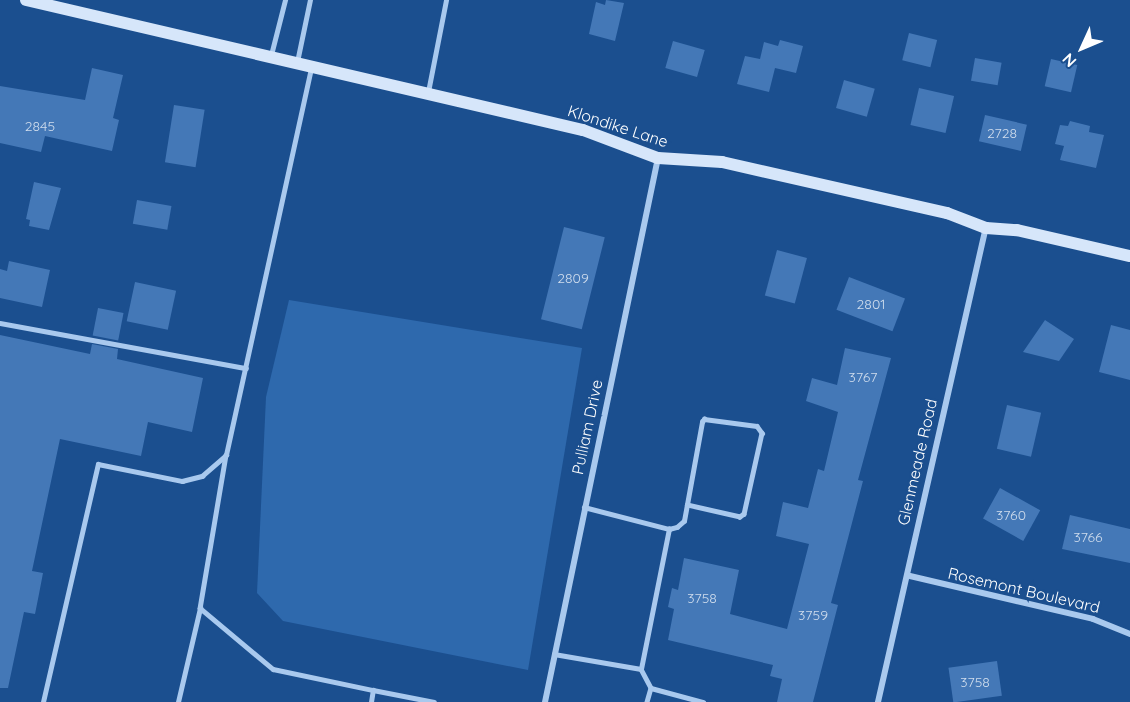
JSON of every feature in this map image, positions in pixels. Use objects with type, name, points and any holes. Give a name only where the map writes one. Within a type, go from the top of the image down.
[{"type":"street","name":"Klondike Lane","points":[[27,0],[583,130],[658,158],[722,162],[947,213],[986,228],[1017,230],[1130,256]]},
{"type":"street","name":"Pulliam Drive","points":[[545,702],[658,158]]},
{"type":"street","name":"Glenmeade Road","points":[[878,702],[910,576],[915,534],[986,228]]},
{"type":"street","name":"Rosemont Boulevard","points":[[910,576],[1093,619],[1130,634]]},
{"type":"lane","points":[[270,58],[285,0]]},
{"type":"lane","points":[[297,63],[310,0]]},
{"type":"lane","points":[[428,94],[446,0]]},
{"type":"lane","points":[[178,702],[200,608],[226,455],[311,67]]},
{"type":"lane","points":[[0,323],[246,368]]},
{"type":"lane","points":[[584,507],[669,529],[684,521],[704,419],[757,426],[762,433],[744,514],[740,517],[687,506]]},
{"type":"lane","points":[[43,702],[98,464],[182,481],[202,476],[226,455]]},
{"type":"lane","points":[[648,702],[651,688],[641,669],[669,529]]},
{"type":"lane","points":[[200,608],[273,669],[434,702]]},
{"type":"lane","points":[[554,654],[641,669]]},
{"type":"lane","points":[[651,688],[703,702]]},
{"type":"lane","points":[[371,702],[373,690]]},
{"type":"shaded area","points":[[289,300],[582,348],[528,670],[283,621],[257,593],[266,397]]},
{"type":"building","points":[[606,0],[624,3],[615,41],[589,34],[596,2],[605,5]]},
{"type":"building","points":[[909,33],[937,40],[930,67],[902,60]]},
{"type":"building","points":[[780,40],[803,46],[796,73],[775,68],[769,92],[737,84],[745,56],[760,59],[764,42],[778,46]]},
{"type":"building","points":[[673,41],[705,50],[697,77],[665,68]]},
{"type":"building","points":[[975,58],[1002,63],[998,85],[971,81]]},
{"type":"building","points":[[1051,59],[1077,65],[1071,92],[1045,86]]},
{"type":"building","points":[[92,68],[123,75],[113,118],[119,120],[112,151],[45,136],[41,152],[0,143],[0,86],[85,100]]},
{"type":"building","points":[[844,80],[875,89],[867,117],[836,108]]},
{"type":"building","points":[[919,88],[954,96],[946,133],[910,125]]},
{"type":"building","points":[[174,105],[205,110],[196,167],[165,162]]},
{"type":"building","points":[[985,115],[1027,125],[1021,151],[979,141]]},
{"type":"building","points":[[1070,121],[1090,126],[1089,132],[1104,135],[1096,168],[1060,160],[1064,146],[1055,144],[1060,125],[1068,126]]},
{"type":"building","points":[[34,182],[61,188],[49,230],[29,226],[30,220],[26,219]]},
{"type":"building","points":[[137,200],[171,206],[167,230],[133,224]]},
{"type":"building","points":[[564,227],[605,237],[582,329],[541,319]]},
{"type":"building","points":[[777,250],[807,258],[795,303],[765,295]]},
{"type":"building","points":[[9,261],[50,270],[42,307],[0,298],[0,269],[7,271]]},
{"type":"building","points":[[849,277],[905,299],[892,331],[836,310]]},
{"type":"building","points":[[135,282],[176,291],[168,330],[127,321]]},
{"type":"building","points":[[98,308],[124,313],[118,340],[93,335]]},
{"type":"building","points":[[1045,320],[1074,339],[1059,361],[1023,352]]},
{"type":"building","points":[[1111,325],[1130,330],[1130,380],[1099,372]]},
{"type":"building","points":[[0,335],[90,354],[92,344],[118,349],[117,359],[203,378],[192,432],[148,422],[141,456],[60,439],[32,571],[43,573],[35,614],[24,612],[8,688],[0,688]]},
{"type":"building","points":[[845,348],[891,358],[858,480],[863,481],[831,603],[838,605],[813,702],[777,702],[782,679],[770,676],[773,665],[668,640],[674,609],[668,607],[672,588],[678,590],[684,558],[739,570],[730,614],[787,629],[809,544],[776,536],[783,502],[808,508],[818,469],[824,471],[838,412],[806,401],[812,378],[837,385]]},
{"type":"building","points":[[1007,405],[1041,413],[1031,457],[997,449]]},
{"type":"building","points":[[1000,488],[1040,510],[1023,541],[983,519]]},
{"type":"building","points":[[1070,515],[1130,529],[1130,563],[1062,549]]},
{"type":"building","points":[[997,661],[1002,696],[953,702],[948,668]]}]
